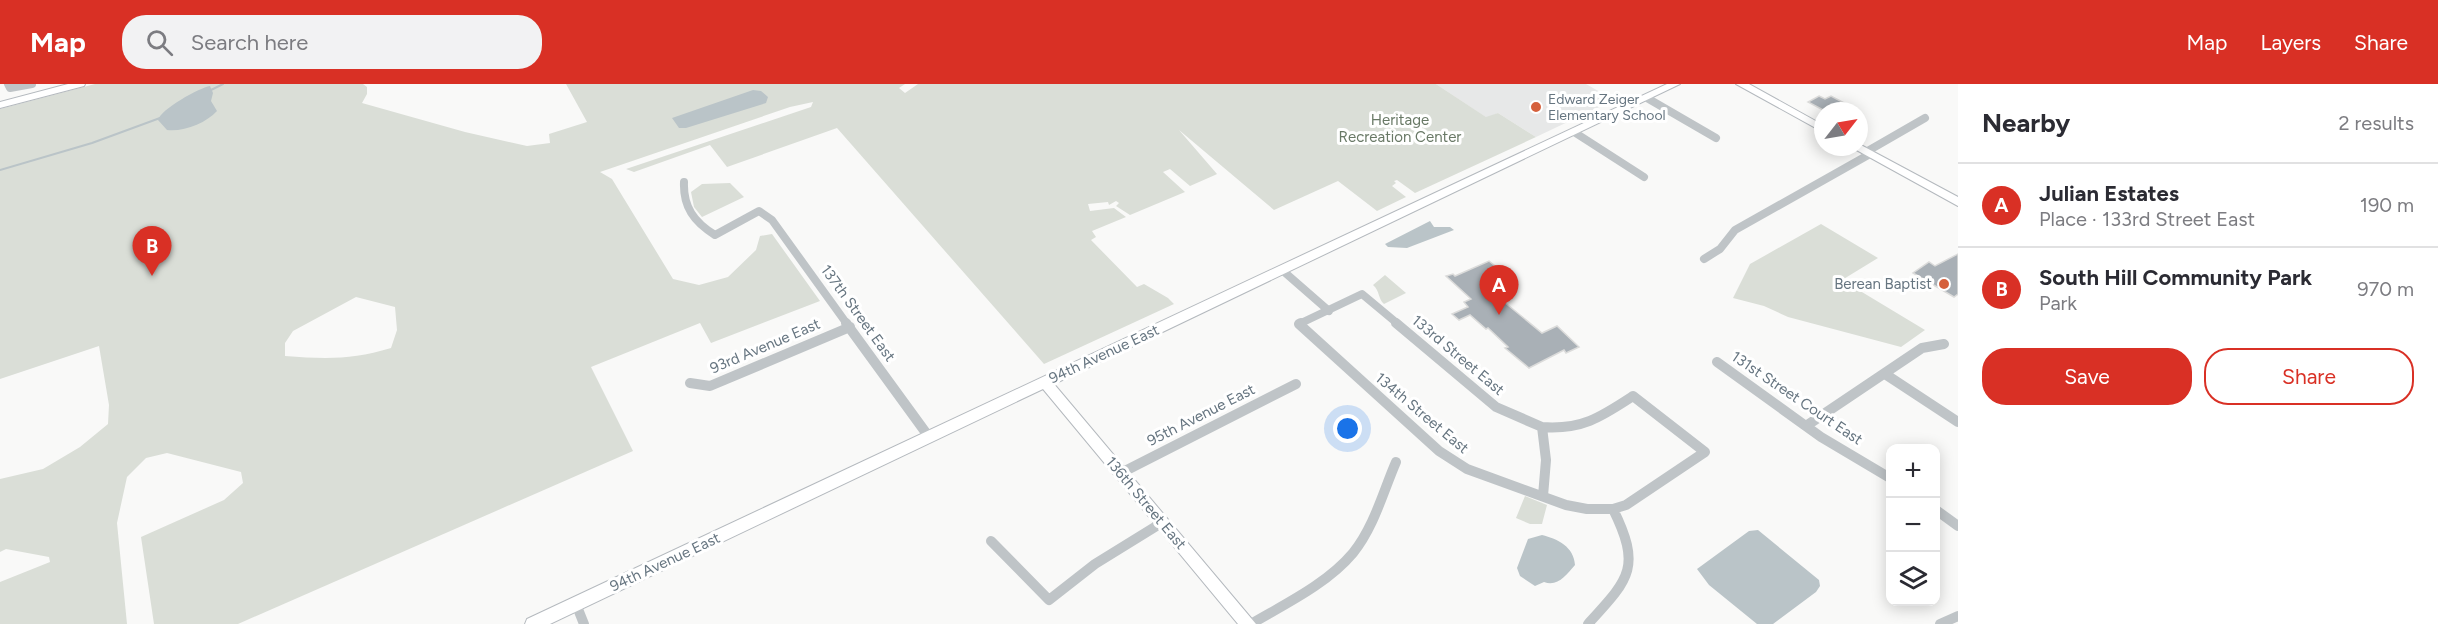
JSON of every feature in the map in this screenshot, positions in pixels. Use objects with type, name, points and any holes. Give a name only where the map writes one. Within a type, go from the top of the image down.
[{"type":"main road","points":[[0,105],[23,93],[80,84]]},
{"type":"main road","name":"94th Avenue East","points":[[533,624],[1675,84]]},
{"type":"main road","points":[[1741,84],[1814,124]]},
{"type":"main road","points":[[1868,153],[1958,202]]},
{"type":"main road","name":"136th Street East","points":[[1044,382],[1250,624]]},
{"type":"street","points":[[8,84],[23,93],[32,84]]},
{"type":"street","points":[[1647,98],[1716,138]]},
{"type":"street","points":[[1868,149],[1924,118]]},
{"type":"street","points":[[1574,132],[1644,177]]},
{"type":"street","points":[[1704,259],[1720,249],[1736,230],[1856,156]]},
{"type":"street","name":"137th Street East","points":[[684,182],[684,199],[690,214],[704,229],[715,235],[759,211],[772,220],[929,437]]},
{"type":"street","points":[[1282,270],[1329,310]]},
{"type":"street","name":"133rd Street East","points":[[1329,310],[1362,294],[1496,407],[1542,428]]},
{"type":"street","name":"134th Street East","points":[[1329,310],[1299,324],[1447,457],[1467,469],[1576,507],[1613,509]]},
{"type":"street","name":"93rd Avenue East","points":[[690,384],[710,386],[850,327]]},
{"type":"street","points":[[1806,426],[1922,348],[1944,344]]},
{"type":"street","name":"131st Street Court East","points":[[1717,362],[1806,426],[1886,476]]},
{"type":"street","points":[[1885,374],[1958,422]]},
{"type":"street","name":"95th Avenue East","points":[[1121,473],[1296,384]]},
{"type":"street","points":[[1543,496],[1546,460],[1542,428],[1569,429],[1580,426],[1633,396],[1706,452],[1626,506],[1613,509],[1626,535],[1632,563],[1619,590],[1588,624]]},
{"type":"street","points":[[1250,624],[1313,585],[1352,554],[1369,526],[1396,462]]},
{"type":"street","points":[[1940,513],[1958,526]]},
{"type":"street","points":[[991,541],[1049,600],[1095,564],[1163,522]]},
{"type":"street","points":[[576,604],[584,624]]},
{"type":"street","points":[[1940,624],[1958,616]]},
{"type":"shaded area","name":"Edward Zeiger Elementary School","points":[[1436,84],[1586,84],[1614,100],[1536,137],[1498,113],[1487,118]]},
{"type":"shaded area","points":[[210,86],[213,93],[211,101],[217,111],[207,119],[194,126],[174,130],[167,130],[158,120],[173,105]]},
{"type":"shaded area","points":[[753,90],[761,91],[768,97],[766,103],[686,128],[679,128],[672,118]]},
{"type":"shaded area","points":[[1430,221],[1434,227],[1450,227],[1454,230],[1407,248],[1388,247],[1385,244]]},
{"type":"shaded area","points":[[1758,530],[1819,580],[1820,586],[1816,592],[1773,624],[1757,624],[1709,585],[1697,569],[1749,531]]},
{"type":"shaded area","points":[[1542,535],[1564,545],[1572,553],[1575,565],[1558,581],[1544,582],[1535,586],[1520,576],[1517,568],[1528,539]]},
{"type":"green space","name":"Heritage Recreation Center","points":[[95,84],[363,84],[367,87],[367,94],[362,103],[465,132],[527,146],[550,143],[549,134],[587,122],[566,84],[905,84],[899,88],[905,93],[918,84],[1436,84],[1486,117],[1498,113],[1536,137],[1415,193],[1397,180],[1394,181],[1396,183],[1392,186],[1406,197],[1377,211],[1338,181],[1274,210],[1179,130],[1217,174],[1190,186],[1170,169],[1163,172],[1185,192],[1130,215],[1116,206],[1119,203],[1116,201],[1109,205],[1108,202],[1088,204],[1090,211],[1114,208],[1126,217],[1092,231],[1096,237],[1091,240],[1137,287],[1144,284],[1174,304],[1044,364],[837,128],[727,167],[710,145],[634,172],[626,169],[811,107],[813,102],[790,107],[600,172],[612,179],[673,279],[699,285],[728,277],[756,250],[760,236],[772,234],[820,301],[711,343],[700,323],[591,367],[633,451],[238,624],[154,624],[141,537],[224,500],[243,483],[241,472],[167,453],[146,458],[127,477],[117,523],[127,624],[0,624],[0,582],[50,562],[49,557],[6,549],[0,552],[0,479],[43,469],[80,447],[108,424],[109,405],[99,346],[0,379],[0,109]],"holes":[[[356,297],[395,307],[397,330],[391,348],[364,355],[338,358],[285,356],[285,343],[293,331]]]},
{"type":"green space","points":[[730,183],[744,197],[702,217],[694,207],[691,192],[702,184]]},
{"type":"green space","points":[[1821,224],[1878,258],[1842,280],[1925,330],[1901,347],[1788,317],[1764,306],[1733,298],[1750,264]]},
{"type":"green space","points":[[1385,275],[1406,293],[1384,304],[1373,285]]},
{"type":"green space","points":[[1525,496],[1547,505],[1542,524],[1530,524],[1516,518]]},
{"type":"building","points":[[1819,96],[1825,99],[1831,96],[1842,102],[1814,102],[1814,105],[1808,102]]},
{"type":"building","name":"Berean Baptist","points":[[1958,254],[1958,294],[1954,297],[1913,273],[1929,262],[1935,266]]},
{"type":"building","points":[[1489,261],[1510,278],[1484,285],[1495,295],[1501,293],[1508,299],[1503,301],[1542,333],[1557,326],[1579,347],[1566,353],[1564,350],[1529,368],[1505,348],[1508,347],[1488,328],[1486,329],[1470,315],[1459,320],[1452,314],[1468,307],[1464,302],[1471,299],[1446,276],[1453,274],[1455,276]]},
{"type":"waterway","points":[[211,90],[223,84]]},
{"type":"waterway","points":[[0,170],[92,143],[160,118]]},
{"type":"place","name":"Edward Zeiger Elementary School","points":[[1536,107]]},
{"type":"place","name":"South Hill Community Park","points":[[152,276]]},
{"type":"place","name":"Berean Baptist","points":[[1944,284]]},
{"type":"place","name":"Julian Estates","points":[[1499,315]]}]
